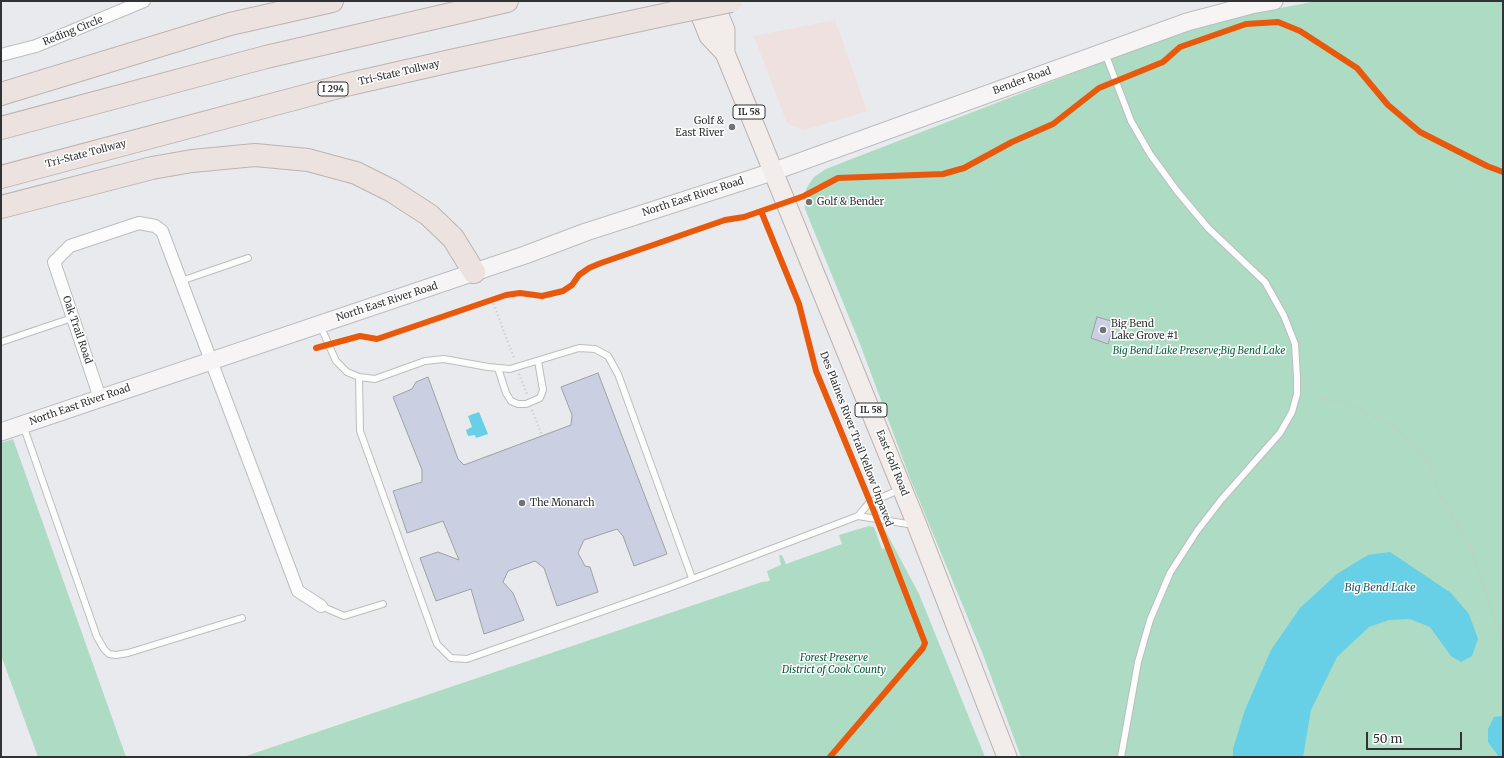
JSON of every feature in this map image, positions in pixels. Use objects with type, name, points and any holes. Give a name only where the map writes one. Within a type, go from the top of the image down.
[{"type":"highway","points":[[1,94],[230,24],[312,4],[332,1]]},
{"type":"highway","points":[[1,128],[266,57],[507,1]]},
{"type":"highway","name":"Tri-State Tollway","points":[[1,177],[350,84],[462,58],[731,1]]},
{"type":"highway","points":[[1,207],[152,168],[192,161],[255,155],[308,160],[356,173],[392,192],[429,215],[453,238],[474,272]]},
{"type":"main road","name":"IL 58","points":[[695,1],[709,36],[725,53]]},
{"type":"main road","name":"IL 58","points":[[713,1],[725,30],[725,53],[772,172]]},
{"type":"main road","name":"East Golf Road","points":[[772,172],[918,525],[1007,757]]},
{"type":"street","name":"Reding Circle","points":[[1,55],[36,46],[126,5],[144,1]]},
{"type":"street","name":"Bender Road","points":[[772,172],[1187,22],[1251,5],[1274,1]]},
{"type":"street","name":"North East River Road","points":[[1,432],[474,272],[586,232],[772,172]]},
{"type":"street","name":"Oak Trail Road","points":[[100,398],[54,262],[70,246],[138,223],[155,226],[162,231],[182,281]]},
{"type":"street","points":[[182,281],[298,591],[321,606]]},
{"type":"lane","points":[[1105,52],[1131,121],[1150,154],[1177,191],[1208,228],[1264,282],[1284,316],[1295,344],[1297,377],[1297,394],[1292,412],[1280,433],[1221,500],[1197,531],[1170,573],[1150,620],[1138,662],[1121,757]]},
{"type":"lane","points":[[182,281],[248,258]]},
{"type":"lane","points":[[1,342],[72,318]]},
{"type":"lane","points":[[320,324],[336,361],[347,372],[359,377],[375,379],[425,361],[444,359],[510,369],[579,348],[595,349],[608,356],[618,374],[692,578]]},
{"type":"lane","points":[[498,368],[506,393],[511,400],[518,404],[526,404],[540,398],[543,390],[538,361]]},
{"type":"lane","points":[[359,377],[360,431],[437,644],[451,658],[467,659],[666,588],[858,516],[918,525]]},
{"type":"lane","points":[[23,425],[97,637],[104,650],[109,654],[116,656],[242,618]]},
{"type":"lane","points":[[858,516],[869,503],[902,488]]},
{"type":"lane","points":[[321,606],[344,616],[383,604]]},
{"type":"path","points":[[485,302],[497,298]]},
{"type":"path","points":[[1318,398],[1350,404],[1381,420],[1398,430],[1429,463],[1442,498],[1471,547],[1503,642]]},
{"type":"shaded area","points":[[835,20],[867,111],[804,130],[787,123],[754,36]]},
{"type":"green space","name":"Big Bend Lake Preserve;Big Bend Lake","points":[[1317,1],[1503,1],[1503,757],[1021,757],[982,652],[910,478],[860,344],[805,209],[804,196],[807,187],[814,177],[826,169],[1156,41],[1208,24],[1254,13]]},
{"type":"green space","points":[[13,439],[126,757],[38,757],[1,655],[1,443]]},
{"type":"green space","name":"Forest Preserve District of Cook County","points":[[869,526],[874,527],[882,549],[891,547],[884,530],[886,532],[919,594],[985,757],[243,757],[762,582],[770,581],[767,571],[781,565],[779,555],[782,555],[786,564],[842,544],[839,535]]},
{"type":"water","points":[[479,412],[488,434],[476,438],[475,435],[468,436],[466,430],[472,427],[468,416]]},
{"type":"water","name":"Big Bend Lake","points":[[1390,552],[1451,593],[1469,614],[1478,639],[1472,656],[1461,662],[1451,656],[1430,627],[1410,619],[1389,620],[1369,627],[1337,657],[1311,710],[1303,757],[1233,757],[1233,749],[1245,710],[1271,650],[1300,608],[1337,574],[1368,555]]},
{"type":"water","points":[[1503,716],[1503,757],[1499,757],[1488,742],[1488,729],[1494,717]]},
{"type":"building","name":"Big Bend Lake Grove #1","points":[[1097,317],[1115,322],[1108,344],[1091,338]]},
{"type":"building","name":"The Monarch","points":[[598,373],[667,554],[634,566],[623,536],[617,529],[584,540],[578,553],[585,566],[590,567],[598,592],[557,606],[544,568],[535,561],[508,571],[503,582],[513,593],[524,620],[484,634],[471,589],[436,601],[420,558],[438,552],[459,560],[443,521],[407,533],[393,491],[422,482],[422,470],[393,397],[412,389],[416,382],[428,377],[458,459],[464,465],[571,425],[572,415],[561,387]]},
{"type":"cycle path","points":[[316,348],[360,336],[377,339],[506,295],[520,293],[542,296],[563,291],[572,285],[579,275],[589,268],[601,263],[725,220],[744,217],[804,196],[838,178],[943,174],[964,168],[1012,142],[1053,124],[1099,88],[1163,62],[1180,47],[1246,24],[1278,22],[1300,31],[1357,68],[1388,105],[1420,132],[1487,166],[1503,172]]},
{"type":"cycle path","name":"Des Plaines River Trail Yellow Unpaved","points":[[761,211],[799,304],[816,371],[873,509],[925,643],[923,648],[830,757]]},
{"type":"place","name":"Golf & East River","points":[[732,127]]},
{"type":"place","name":"Golf & Bender","points":[[809,202]]},
{"type":"place","name":"Big Bend Lake Grove #1","points":[[1103,330]]},
{"type":"place","name":"The Monarch","points":[[522,503]]}]
